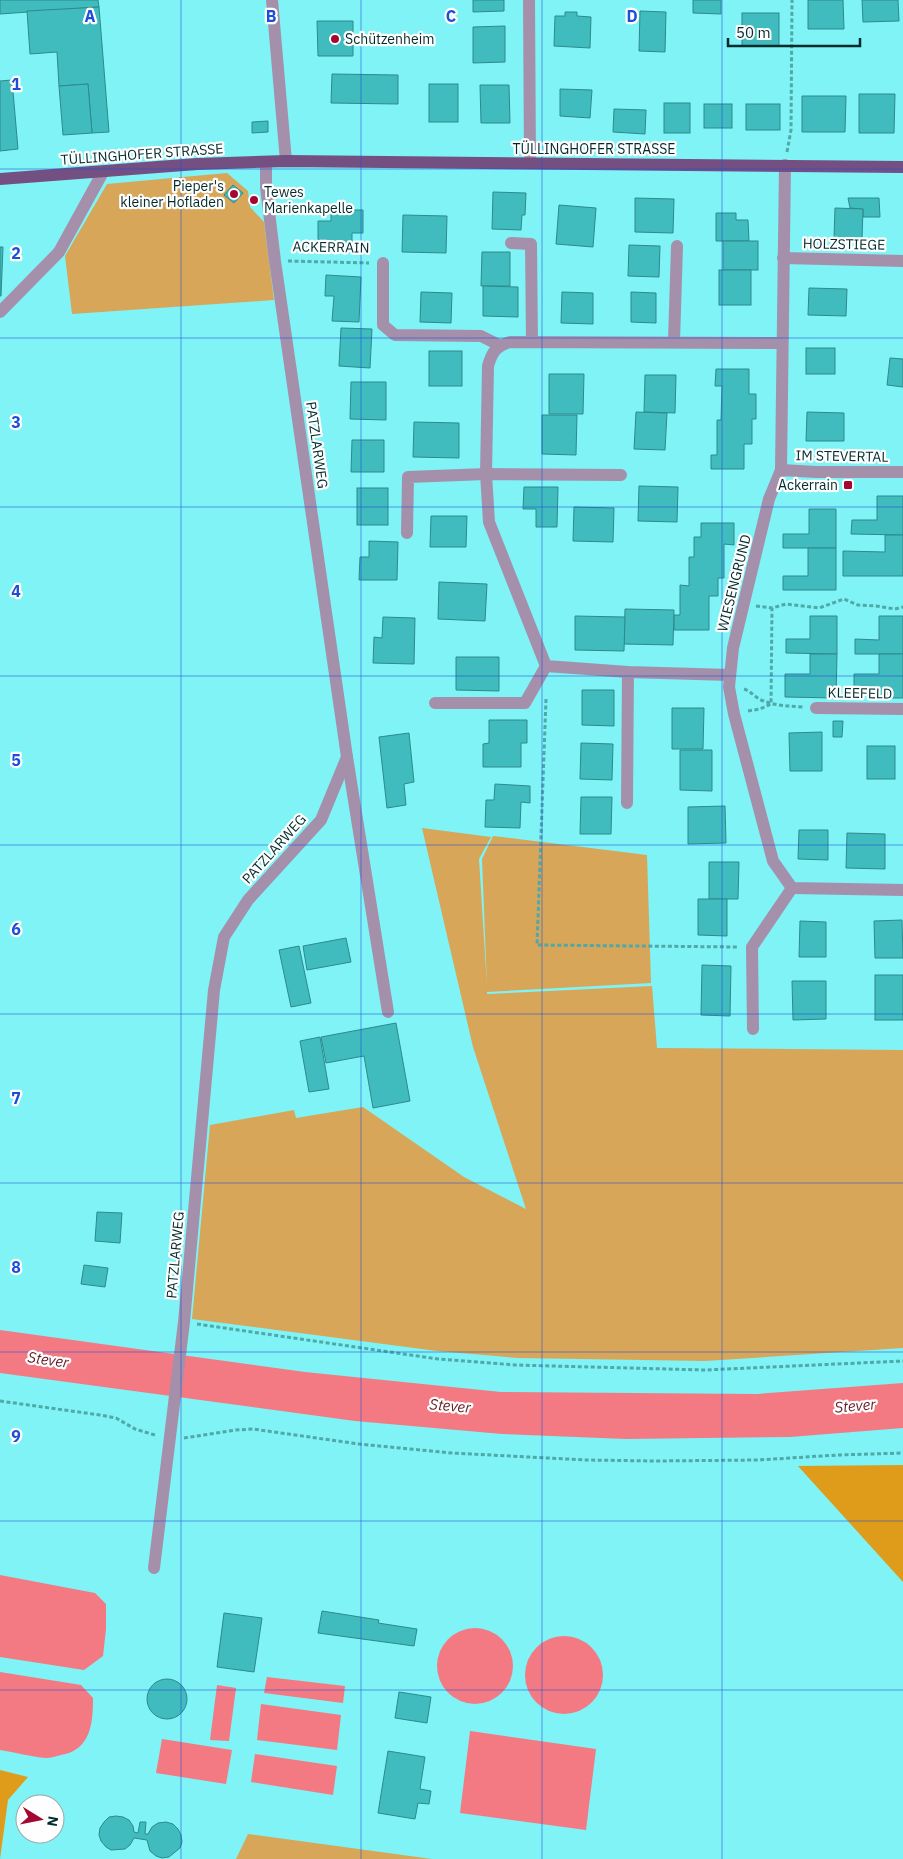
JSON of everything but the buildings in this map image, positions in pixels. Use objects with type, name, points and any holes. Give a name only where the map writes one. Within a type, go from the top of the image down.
[{"type":"main road","name":"TÜLLINGHOFER STRASSE","points":[[0,179],[197,164],[286,161],[903,167]]},
{"type":"street","points":[[272,0],[286,161]]},
{"type":"street","points":[[529,0],[530,163]]},
{"type":"street","name":"PATZLARWEG","points":[[154,1568],[184,1322],[214,990],[224,937],[248,900],[321,820],[347,757],[275,261],[266,187],[266,162]]},
{"type":"street","name":"WIESENGRUND","points":[[785,165],[781,470],[769,499],[734,648],[730,681],[734,714],[773,861],[792,888]]},
{"type":"street","points":[[0,312],[59,252],[103,172]]},
{"type":"street","points":[[511,242],[531,244],[532,342]]},
{"type":"street","points":[[674,342],[677,246]]},
{"type":"street","name":"HOLZSTIEGE","points":[[783,258],[903,260]]},
{"type":"street","name":"ACKERRAIN","points":[[383,263],[383,326],[395,335],[481,336],[499,345],[510,342],[782,343]]},
{"type":"street","points":[[499,345],[492,354],[488,366],[486,474],[489,522],[546,666]]},
{"type":"street","name":"IM STEVERTAL","points":[[781,470],[903,472]]},
{"type":"street","points":[[408,533],[408,477],[486,474],[621,475]]},
{"type":"street","points":[[546,666],[730,681]]},
{"type":"street","points":[[435,703],[525,703],[546,666]]},
{"type":"street","points":[[627,804],[628,672]]},
{"type":"street","name":"KLEEFELD","points":[[816,708],[903,709]]},
{"type":"street","points":[[347,757],[388,1012]]},
{"type":"street","points":[[753,1029],[752,947],[792,888],[903,890]]},
{"type":"path","points":[[785,165],[791,130],[792,0]]},
{"type":"path","name":"ACKERRAIN","points":[[275,261],[383,263]]},
{"type":"path","points":[[744,604],[772,608],[786,604],[818,608],[844,598],[858,605],[895,609],[903,607]]},
{"type":"path","points":[[771,704],[772,608]]},
{"type":"path","points":[[730,681],[747,690],[755,697],[771,704],[816,708]]},
{"type":"path","points":[[546,695],[537,945],[752,947]]},
{"type":"path","points":[[734,714],[760,709],[771,704]]},
{"type":"path","points":[[184,1322],[438,1358],[515,1365],[705,1370],[903,1361]]},
{"type":"path","points":[[0,1401],[116,1418],[145,1433],[181,1439],[253,1429],[358,1444],[442,1452],[655,1461],[758,1460],[838,1454],[903,1453]]},
{"type":"shaded area","points":[[227,173],[248,191],[250,207],[264,222],[274,300],[72,314],[65,256],[107,184]]},
{"type":"shaded area","points":[[422,828],[491,837],[479,859],[487,986],[482,859],[493,836],[647,855],[651,983],[487,992],[487,994],[652,986],[657,1048],[903,1050],[903,1348],[705,1361],[518,1358],[437,1351],[192,1319],[210,1125],[294,1110],[296,1118],[363,1107],[464,1177],[526,1209],[473,1047]]},
{"type":"shaded area","points":[[903,1465],[903,1582],[798,1466]]},
{"type":"shaded area","points":[[0,1770],[28,1777],[8,1800],[0,1859]]},
{"type":"shaded area","points":[[248,1834],[432,1859],[236,1859]]},
{"type":"water","name":"Stever","points":[[0,1330],[305,1372],[501,1392],[757,1394],[903,1383],[903,1428],[790,1437],[626,1439],[502,1434],[355,1421],[0,1373]]},
{"type":"water","points":[[0,1575],[95,1593],[106,1604],[103,1656],[84,1670],[0,1657]]},
{"type":"water","points":[[475,1628],[489,1631],[502,1639],[510,1652],[513,1666],[510,1680],[502,1693],[489,1701],[475,1704],[461,1701],[448,1693],[440,1680],[437,1666],[440,1652],[448,1639],[461,1631]]},
{"type":"water","points":[[564,1636],[579,1639],[596,1653],[600,1660],[603,1675],[600,1690],[586,1707],[579,1711],[564,1714],[549,1711],[532,1697],[528,1690],[525,1675],[528,1660],[542,1643],[549,1639]]},
{"type":"water","points":[[0,1672],[81,1685],[93,1698],[91,1726],[79,1748],[48,1758],[0,1750]]},
{"type":"water","points":[[267,1677],[345,1686],[343,1703],[264,1693]]},
{"type":"water","points":[[217,1685],[236,1688],[229,1741],[210,1740]]},
{"type":"water","points":[[261,1704],[341,1715],[337,1750],[257,1740]]},
{"type":"water","points":[[470,1731],[596,1749],[586,1830],[460,1813]]},
{"type":"water","points":[[162,1739],[232,1750],[226,1784],[156,1773]]},
{"type":"water","points":[[255,1754],[337,1766],[333,1795],[251,1782]]},
{"type":"place","name":"Schützenheim","points":[[335,39]]},
{"type":"place","name":"Pieper's kleiner Hofladen","points":[[234,194]]},
{"type":"place","name":"Tewes Marienkapelle","points":[[254,200]]},
{"type":"place","name":"Ackerrain","points":[[848,485]]}]
